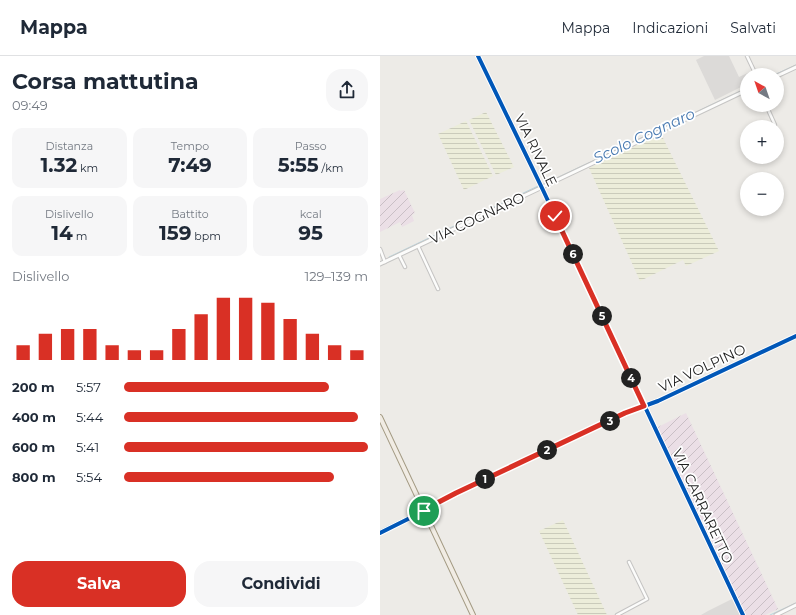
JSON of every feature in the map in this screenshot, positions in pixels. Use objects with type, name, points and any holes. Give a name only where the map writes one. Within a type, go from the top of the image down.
[{"type":"main road","points":[[380,417],[473,615]]},
{"type":"street","name":"VIA RIVALE","points":[[478,56],[542,187],[644,405]]},
{"type":"street","points":[[746,56],[752,68]]},
{"type":"street","points":[[784,73],[796,67]]},
{"type":"street","name":"VIA COGNARO","points":[[380,264],[740,93]]},
{"type":"street","points":[[418,246],[438,289]]},
{"type":"street","points":[[380,249],[385,262]]},
{"type":"street","points":[[399,255],[405,267]]},
{"type":"street","name":"VIA VOLPINO","points":[[380,533],[446,498],[625,413],[658,401],[796,336]]},
{"type":"street","name":"VIA CARRARETTO","points":[[644,405],[743,615]]},
{"type":"street","points":[[617,615],[647,599],[629,562]]},
{"type":"street","points":[[776,615],[796,605]]},
{"type":"shaded area","points":[[704,56],[729,56],[740,77],[740,88],[715,100],[696,60]]},
{"type":"shaded area","points":[[400,190],[404,190],[415,213],[412,215],[414,221],[402,227],[400,222],[380,232],[380,199]]},
{"type":"shaded area","points":[[686,413],[778,609],[765,615],[745,615],[656,428]]},
{"type":"shaded area","points":[[732,599],[741,615],[701,615],[708,611]]},
{"type":"green space","points":[[486,112],[514,167],[496,175],[469,120]]},
{"type":"green space","points":[[466,121],[493,176],[464,190],[438,134]]},
{"type":"green space","points":[[661,134],[719,251],[686,266],[683,260],[640,281],[589,168]]},
{"type":"green space","points":[[563,520],[607,615],[578,615],[539,531]]},
{"type":"waterway","name":"Scolo Cognaro","points":[[784,70],[796,65]]},
{"type":"waterway","name":"Scolo Cognaro","points":[[542,185],[740,91]]},
{"type":"waterway","name":"Scolo Cognaro","points":[[389,257],[538,186]]},
{"type":"waterway","points":[[655,401],[796,334]]},
{"type":"waterway","points":[[625,411],[643,404]]},
{"type":"waterway","points":[[425,508],[447,495],[610,419]]},
{"type":"waterway","points":[[380,530],[421,510]]},
{"type":"waterway","points":[[770,615],[796,603]]},
{"type":"cycle path","points":[[478,56],[542,188],[743,615]]},
{"type":"cycle path","points":[[380,533],[441,501],[625,413],[658,401],[796,336]]},
{"type":"route","points":[[424,511],[456,493],[625,413],[644,406],[555,216]]}]
